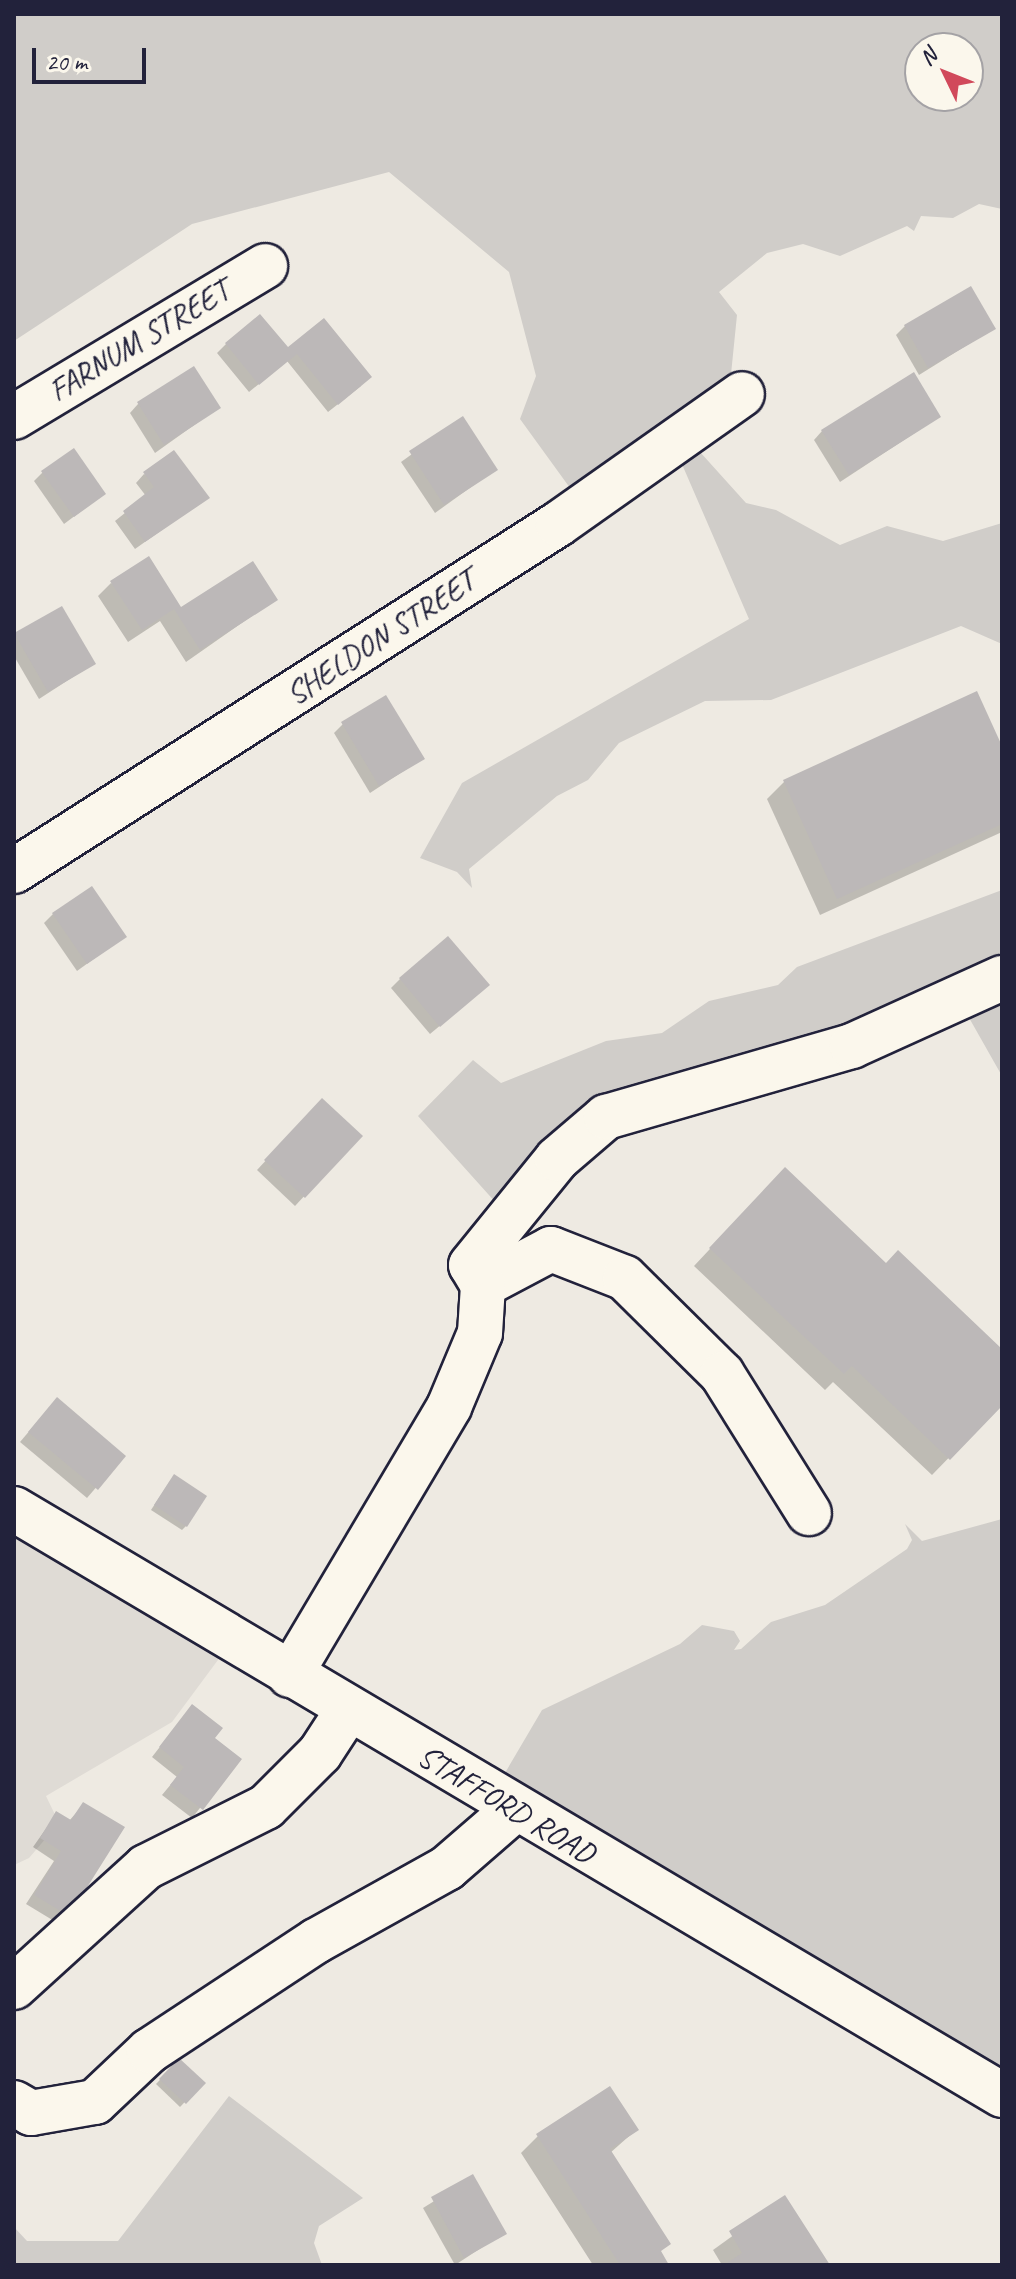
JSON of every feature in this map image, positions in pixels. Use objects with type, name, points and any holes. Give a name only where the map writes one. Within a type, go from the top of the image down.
[{"type":"street","name":"FARNUM STREET","points":[[14,417],[265,266]]},
{"type":"street","name":"SHELDON STREET","points":[[14,871],[558,524],[742,394]]},
{"type":"street","points":[[290,1675],[449,1407],[480,1333],[483,1285],[471,1265],[557,1159],[606,1117],[852,1046],[1002,978]]},
{"type":"street","points":[[483,1285],[551,1249],[625,1278],[722,1374],[809,1513]]},
{"type":"street","name":"STAFFORD ROAD","points":[[14,1509],[514,1810],[1002,2095]]},
{"type":"street","points":[[14,1987],[146,1867],[266,1807],[320,1753],[348,1710]]},
{"type":"street","points":[[14,2103],[31,2113],[95,2102],[149,2051],[316,1941],[447,1868],[514,1810]]},
{"type":"shaded area","points":[[14,14],[1002,14],[1002,209],[979,204],[953,218],[921,216],[914,231],[907,226],[840,256],[803,244],[767,253],[719,292],[737,315],[729,394],[682,432],[746,503],[776,510],[840,545],[887,526],[943,541],[1002,523],[1002,644],[961,626],[771,700],[705,701],[619,743],[588,780],[557,796],[469,869],[472,888],[457,872],[420,858],[462,783],[749,619],[678,455],[578,499],[520,419],[536,376],[509,272],[389,172],[192,224],[14,341]]},
{"type":"shaded area","points":[[1002,890],[1002,1076],[955,993],[711,1067],[497,1204],[418,1116],[473,1060],[501,1083],[606,1041],[662,1033],[709,1001],[778,985],[797,967]]},
{"type":"shaded area","points":[[1002,1519],[1002,2091],[495,1790],[542,1710],[680,1644],[702,1625],[734,1631],[740,1641],[734,1650],[741,1649],[771,1622],[825,1605],[907,1549],[912,1540],[905,1524],[922,1541]]},
{"type":"shaded area","points":[[14,1525],[232,1641],[172,1722],[46,1796],[59,1823],[29,1858],[14,1865]]},
{"type":"shaded area","points":[[229,2096],[363,2198],[319,2226],[314,2243],[322,2265],[14,2265],[14,2227],[27,2241],[118,2241]]},
{"type":"building","points":[[971,286],[996,329],[928,368],[904,325]]},
{"type":"building","points":[[260,314],[288,347],[324,318],[372,377],[338,405],[297,354],[259,385],[225,343]]},
{"type":"building","points":[[194,366],[221,408],[164,445],[137,402]]},
{"type":"building","points":[[914,372],[941,417],[849,475],[821,430]]},
{"type":"building","points":[[463,416],[498,470],[444,505],[409,451]]},
{"type":"building","points":[[74,448],[106,494],[74,517],[41,471]]},
{"type":"building","points":[[174,450],[210,498],[145,542],[123,511],[154,487],[143,472]]},
{"type":"building","points":[[149,556],[181,607],[253,561],[278,600],[200,650],[174,609],[142,630],[110,581]]},
{"type":"building","points":[[62,606],[96,664],[48,692],[14,633]]},
{"type":"building","points":[[977,691],[1002,746],[1002,824],[837,899],[783,780]]},
{"type":"building","points":[[386,695],[425,759],[379,786],[341,722]]},
{"type":"building","points":[[92,886],[127,937],[87,964],[52,913]]},
{"type":"building","points":[[448,936],[490,985],[440,1027],[399,978]]},
{"type":"building","points":[[322,1098],[363,1136],[305,1198],[264,1160]]},
{"type":"building","points":[[785,1167],[886,1263],[898,1250],[1002,1349],[1002,1406],[950,1460],[852,1366],[844,1374],[709,1248]]},
{"type":"building","points":[[57,1397],[126,1456],[98,1490],[28,1432]]},
{"type":"building","points":[[174,1474],[207,1496],[187,1527],[154,1505]]},
{"type":"building","points":[[192,1704],[223,1728],[215,1738],[242,1759],[203,1810],[170,1785],[184,1767],[159,1747]]},
{"type":"building","points":[[83,1802],[125,1827],[69,1916],[34,1895],[61,1851],[40,1838],[56,1811],[71,1820]]},
{"type":"building","points":[[179,2058],[206,2083],[186,2104],[159,2079]]},
{"type":"building","points":[[610,2086],[639,2130],[610,2149],[671,2244],[661,2251],[669,2265],[620,2265],[536,2134]]},
{"type":"building","points":[[473,2174],[507,2234],[464,2258],[431,2197]]},
{"type":"building","points":[[785,2195],[830,2265],[724,2265],[742,2253],[729,2231]]}]
